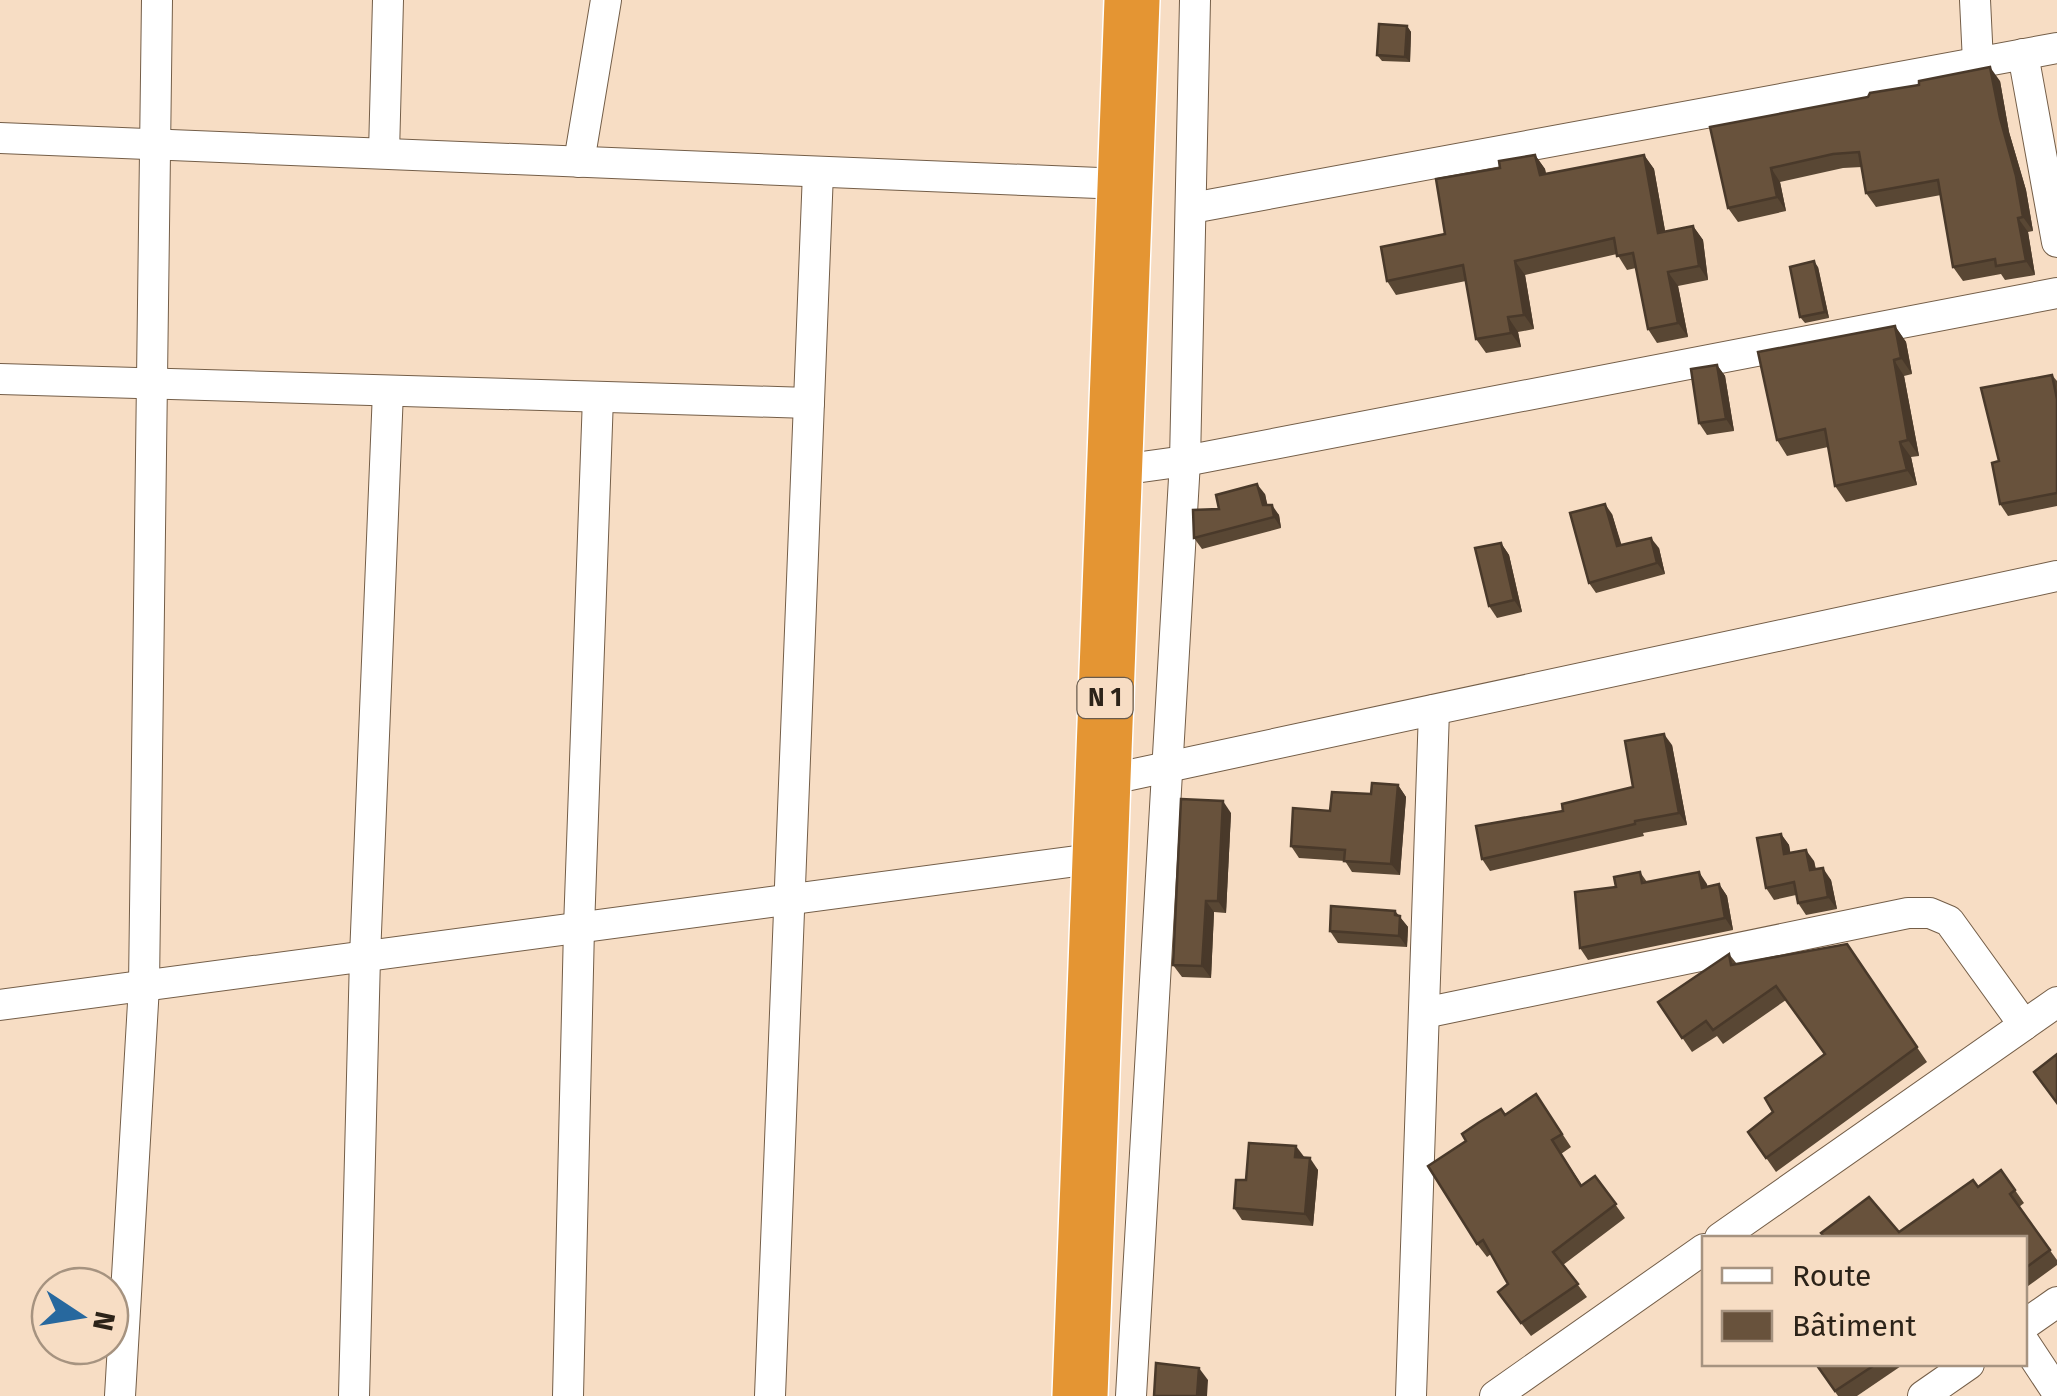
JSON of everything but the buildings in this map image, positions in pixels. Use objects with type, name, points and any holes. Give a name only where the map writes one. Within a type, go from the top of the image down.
[{"type":"highway","name":"N 1","points":[[1080,1396],[1132,0]]},
{"type":"street","points":[[120,1396],[144,986],[157,0]]},
{"type":"street","points":[[384,154],[388,0]]},
{"type":"street","points":[[579,162],[606,0]]},
{"type":"street","points":[[1130,1396],[1185,462],[1195,0]]},
{"type":"street","points":[[1975,0],[1978,62]]},
{"type":"street","points":[[1192,208],[2057,48]]},
{"type":"street","points":[[2023,54],[2057,242]]},
{"type":"street","points":[[0,138],[1123,184]]},
{"type":"street","points":[[770,1396],[818,172]]},
{"type":"street","points":[[1113,471],[1185,462],[2057,294]]},
{"type":"street","points":[[0,379],[809,404]]},
{"type":"street","points":[[354,1396],[365,957],[388,391]]},
{"type":"street","points":[[568,1396],[579,928],[598,397]]},
{"type":"street","points":[[1102,781],[2057,576]]},
{"type":"street","points":[[1411,1396],[1434,710]]},
{"type":"street","points":[[0,1005],[1099,858]]},
{"type":"street","points":[[1424,1013],[1888,917],[1930,912],[1949,921],[2024,1025]]},
{"type":"street","points":[[1723,1236],[2057,1002]]},
{"type":"street","points":[[1495,1396],[1702,1250]]},
{"type":"street","points":[[2027,1322],[2057,1302]]},
{"type":"street","points":[[2027,1347],[2057,1392]]},
{"type":"street","points":[[1922,1396],[1966,1366]]}]
